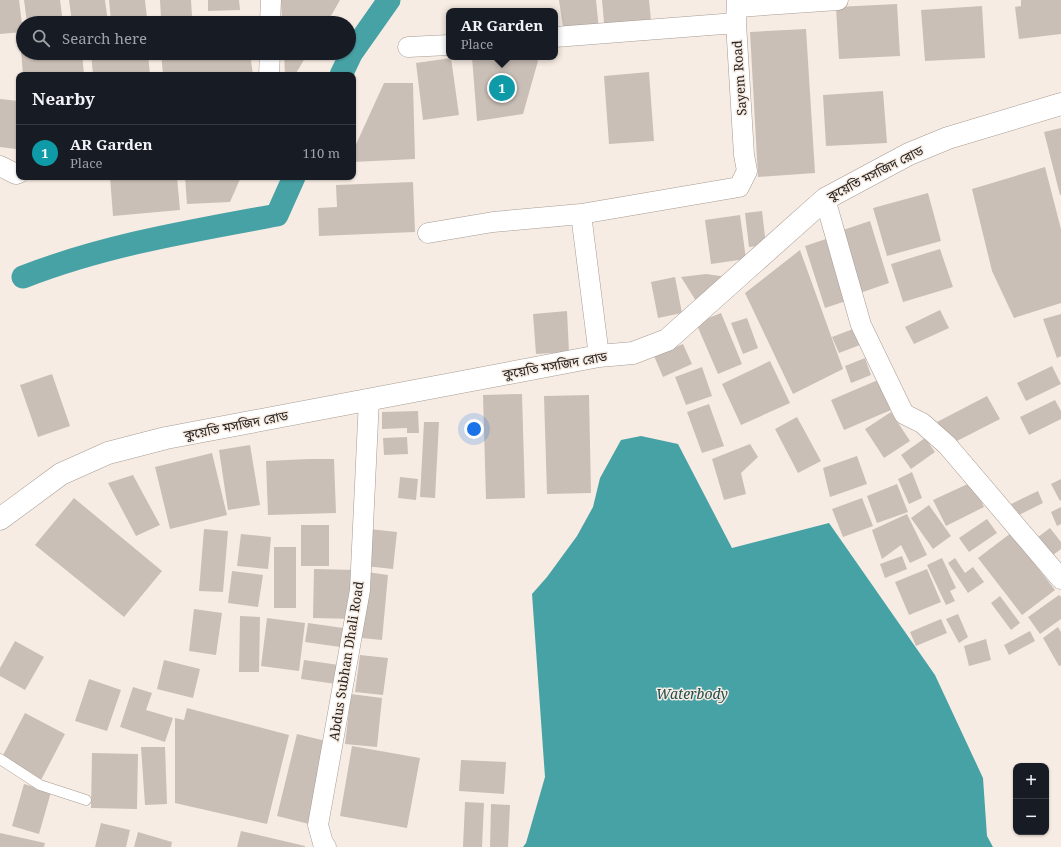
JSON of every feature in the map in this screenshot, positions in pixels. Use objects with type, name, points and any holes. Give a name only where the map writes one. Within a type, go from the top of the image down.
[{"type":"street","points":[[270,16],[271,0]]},
{"type":"street","points":[[558,37],[737,10],[838,0]]},
{"type":"street","name":"Sayem Road","points":[[581,214],[739,187],[747,171],[744,155],[737,10]]},
{"type":"street","points":[[408,47],[446,44]]},
{"type":"street","points":[[269,72],[270,60]]},
{"type":"street","name":"কুয়েতি মসজিদ রোড","points":[[0,519],[61,474],[108,453],[166,438],[369,399],[599,356],[633,353],[667,340],[824,199],[909,154],[948,138],[1061,104]]},
{"type":"street","points":[[0,166],[16,174]]},
{"type":"street","points":[[824,199],[861,326],[904,414],[922,423],[947,445],[1061,579]]},
{"type":"street","points":[[428,233],[493,222],[581,214],[599,356]]},
{"type":"street","name":"Abdus Subhan Dhali Road","points":[[326,847],[323,843],[318,825],[360,590],[369,399]]},
{"type":"lane","points":[[0,759],[40,785],[86,800]]},
{"type":"water","name":"Waterbody","points":[[641,436],[678,444],[732,548],[829,523],[935,675],[983,778],[987,836],[993,847],[523,847],[526,843],[545,777],[532,594],[547,577],[577,536],[593,507],[600,478],[621,440]]},
{"type":"building","points":[[0,0],[19,0],[21,16],[16,16],[16,33],[0,34]]},
{"type":"building","points":[[24,0],[60,0],[62,16],[26,16]]},
{"type":"building","points":[[69,0],[105,0],[107,16],[71,16]]},
{"type":"building","points":[[109,0],[145,0],[147,16],[111,16]]},
{"type":"building","points":[[160,0],[191,0],[192,16],[161,16]]},
{"type":"building","points":[[208,0],[239,0],[240,10],[208,11]]},
{"type":"building","points":[[281,0],[340,0],[331,16],[282,16]]},
{"type":"building","points":[[559,0],[596,0],[599,30],[564,34]]},
{"type":"building","points":[[602,0],[649,0],[652,30],[605,34]]},
{"type":"building","points":[[1021,0],[1061,0],[1061,34],[1019,39],[1015,7],[1021,6]]},
{"type":"building","points":[[897,4],[900,56],[839,59],[836,7]]},
{"type":"building","points":[[982,6],[985,58],[925,61],[921,10]]},
{"type":"building","points":[[806,29],[815,173],[758,177],[750,32]]},
{"type":"building","points":[[446,59],[446,60],[451,60],[459,115],[423,120],[416,63]]},
{"type":"building","points":[[22,60],[83,60],[84,72],[23,72]]},
{"type":"building","points":[[92,60],[149,60],[150,72],[93,72]]},
{"type":"building","points":[[162,60],[251,60],[253,72],[163,72]]},
{"type":"building","points":[[284,60],[304,60],[297,72],[285,72]]},
{"type":"building","points":[[472,60],[538,60],[523,114],[477,121]]},
{"type":"building","points":[[649,72],[654,141],[609,144],[604,76]]},
{"type":"building","points":[[384,83],[413,83],[415,159],[356,162],[356,144]]},
{"type":"building","points":[[883,91],[887,143],[826,146],[823,95]]},
{"type":"building","points":[[0,99],[16,101],[16,149],[0,147]]},
{"type":"building","points":[[1061,128],[1061,195],[1060,195],[1044,132]]},
{"type":"building","points":[[1045,167],[1061,229],[1061,303],[1014,318],[992,271],[972,189]]},
{"type":"building","points":[[110,180],[177,180],[180,210],[113,216]]},
{"type":"building","points":[[185,180],[240,180],[230,202],[187,204]]},
{"type":"building","points":[[413,182],[415,232],[319,236],[318,208],[337,207],[336,185]]},
{"type":"building","points":[[928,193],[941,241],[887,256],[873,208]]},
{"type":"building","points":[[762,211],[766,245],[749,247],[745,213]]},
{"type":"building","points":[[740,215],[746,259],[711,264],[705,220]]},
{"type":"building","points":[[870,221],[889,283],[860,293],[840,231]]},
{"type":"building","points":[[826,239],[846,301],[825,308],[805,246]]},
{"type":"building","points":[[940,249],[953,287],[903,302],[891,264]]},
{"type":"building","points":[[800,250],[843,369],[793,394],[745,293]]},
{"type":"building","points":[[706,274],[728,277],[696,301],[681,277]]},
{"type":"building","points":[[675,277],[682,313],[658,318],[651,282]]},
{"type":"building","points":[[940,310],[949,328],[914,344],[905,327]]},
{"type":"building","points":[[567,311],[569,352],[536,354],[533,314]]},
{"type":"building","points":[[721,313],[742,364],[718,374],[696,323]]},
{"type":"building","points":[[1061,314],[1061,356],[1057,358],[1043,319]]},
{"type":"building","points":[[747,318],[758,348],[743,354],[731,323]]},
{"type":"building","points":[[853,329],[860,345],[839,353],[832,337]]},
{"type":"building","points":[[683,344],[692,364],[663,377],[654,356]]},
{"type":"building","points":[[865,358],[871,375],[851,383],[845,366]]},
{"type":"building","points":[[770,361],[790,403],[741,425],[722,384]]},
{"type":"building","points":[[1052,366],[1061,384],[1026,401],[1017,383]]},
{"type":"building","points":[[702,367],[712,396],[686,405],[675,377]]},
{"type":"building","points":[[52,374],[70,426],[38,437],[20,385]]},
{"type":"building","points":[[878,380],[891,410],[844,430],[831,400]]},
{"type":"building","points":[[522,394],[525,498],[486,499],[483,395]]},
{"type":"building","points":[[589,395],[591,493],[547,494],[544,396]]},
{"type":"building","points":[[987,396],[1000,419],[955,442],[937,422]]},
{"type":"building","points":[[1055,400],[1061,411],[1061,419],[1029,435],[1020,417]]},
{"type":"building","points":[[709,404],[724,446],[702,453],[687,412]]},
{"type":"building","points":[[418,411],[419,433],[407,433],[407,428],[382,429],[382,412]]},
{"type":"building","points":[[891,412],[910,441],[884,458],[865,429]]},
{"type":"building","points":[[797,417],[821,461],[798,473],[775,429]]},
{"type":"building","points":[[424,422],[439,422],[435,498],[420,497]]},
{"type":"building","points":[[407,437],[408,454],[384,455],[383,438]]},
{"type":"building","points":[[925,438],[935,452],[911,469],[901,455]]},
{"type":"building","points":[[750,444],[758,457],[741,473],[746,494],[724,500],[712,459]]},
{"type":"building","points":[[250,445],[260,505],[228,510],[219,450]]},
{"type":"building","points":[[212,453],[227,515],[170,529],[155,467]]},
{"type":"building","points":[[857,456],[867,484],[830,497],[823,468]]},
{"type":"building","points":[[334,459],[336,513],[268,515],[266,461]]},
{"type":"building","points":[[912,472],[922,498],[909,504],[898,479]]},
{"type":"building","points":[[133,475],[160,525],[136,536],[108,483]]},
{"type":"building","points":[[400,477],[418,479],[416,500],[398,498]]},
{"type":"building","points":[[1061,479],[1061,500],[1060,501],[1051,484]]},
{"type":"building","points":[[972,482],[984,507],[946,526],[933,500]]},
{"type":"building","points":[[897,484],[908,512],[877,523],[867,496]]},
{"type":"building","points":[[1038,491],[1043,503],[1017,516],[1011,504]]},
{"type":"building","points":[[74,498],[162,571],[124,617],[35,545]]},
{"type":"building","points":[[862,498],[873,526],[843,537],[832,509]]},
{"type":"building","points":[[929,505],[951,536],[933,549],[911,518]]},
{"type":"building","points":[[1061,507],[1061,524],[1057,526],[1051,512]]},
{"type":"building","points":[[907,514],[927,555],[910,563],[901,545],[882,559],[872,530]]},
{"type":"building","points":[[987,519],[997,533],[969,552],[959,538]]},
{"type":"building","points":[[301,525],[329,525],[329,566],[301,566]]},
{"type":"building","points":[[1050,528],[1061,542],[1061,549],[1053,555],[1038,537]]},
{"type":"building","points":[[204,529],[228,531],[223,592],[199,591]]},
{"type":"building","points":[[369,529],[397,532],[393,569],[365,566]]},
{"type":"building","points":[[1011,533],[1055,590],[1022,615],[978,558]]},
{"type":"building","points":[[241,534],[271,537],[268,569],[237,566]]},
{"type":"building","points":[[274,547],[296,547],[296,608],[274,608]]},
{"type":"building","points":[[902,556],[907,569],[885,578],[880,564]]},
{"type":"building","points":[[942,558],[956,588],[950,591],[955,601],[946,605],[927,565]]},
{"type":"building","points":[[955,558],[965,573],[973,567],[984,582],[968,593],[948,563]]},
{"type":"building","points":[[314,569],[357,570],[356,619],[313,618]]},
{"type":"building","points":[[927,569],[941,602],[909,615],[895,582]]},
{"type":"building","points":[[232,571],[263,575],[258,607],[228,603]]},
{"type":"building","points":[[367,572],[388,575],[382,640],[361,638]]},
{"type":"building","points":[[1059,595],[1061,597],[1061,619],[1040,634],[1028,617]]},
{"type":"building","points":[[1000,596],[1020,623],[1011,630],[991,603]]},
{"type":"building","points":[[194,609],[222,613],[216,655],[189,651]]},
{"type":"building","points":[[958,614],[968,637],[959,643],[946,619]]},
{"type":"building","points":[[240,616],[260,617],[259,672],[239,672]]},
{"type":"building","points":[[267,618],[305,623],[299,671],[261,666]]},
{"type":"building","points":[[941,619],[947,633],[916,646],[910,632]]},
{"type":"building","points":[[308,623],[350,629],[347,648],[305,642]]},
{"type":"building","points":[[1058,627],[1061,632],[1061,665],[1059,666],[1043,638]]},
{"type":"building","points":[[1030,631],[1035,641],[1009,655],[1004,645]]},
{"type":"building","points":[[986,639],[991,660],[969,666],[964,646]]},
{"type":"building","points":[[15,641],[44,657],[25,690],[0,676],[0,668]]},
{"type":"building","points":[[360,655],[388,658],[383,695],[355,692]]},
{"type":"building","points":[[164,660],[200,669],[193,698],[157,689]]},
{"type":"building","points":[[304,660],[346,666],[343,685],[301,679]]},
{"type":"building","points":[[89,679],[121,690],[107,731],[75,721]]},
{"type":"building","points":[[133,687],[152,693],[146,710],[173,718],[165,742],[120,727]]},
{"type":"building","points":[[351,694],[382,698],[377,747],[345,744]]},
{"type":"building","points":[[187,708],[289,735],[267,824],[175,803],[175,718],[184,720]]},
{"type":"building","points":[[25,713],[65,734],[41,780],[1,759]]},
{"type":"building","points":[[297,734],[330,742],[309,824],[277,816]]},
{"type":"building","points":[[352,746],[420,758],[407,828],[340,816]]},
{"type":"building","points":[[141,747],[165,747],[167,804],[145,805]]},
{"type":"building","points":[[92,753],[138,754],[137,809],[91,808]]},
{"type":"building","points":[[461,760],[506,762],[504,794],[459,791]]},
{"type":"building","points":[[24,784],[51,792],[39,834],[12,826]]},
{"type":"building","points":[[465,802],[484,803],[482,847],[463,847]]},
{"type":"building","points":[[491,804],[510,805],[508,847],[490,847]]},
{"type":"building","points":[[101,823],[130,830],[126,847],[95,847]]},
{"type":"building","points":[[241,831],[305,846],[305,847],[237,847]]},
{"type":"building","points":[[138,832],[172,842],[171,847],[134,847]]},
{"type":"building","points":[[0,833],[45,843],[44,847],[0,847]]},
{"type":"waterway","points":[[356,47],[389,0]]},
{"type":"waterway","points":[[342,72],[348,60]]},
{"type":"waterway","points":[[23,277],[85,256],[148,240],[277,215],[293,180]]},
{"type":"place","name":"AR Garden","points":[[502,88]]}]
